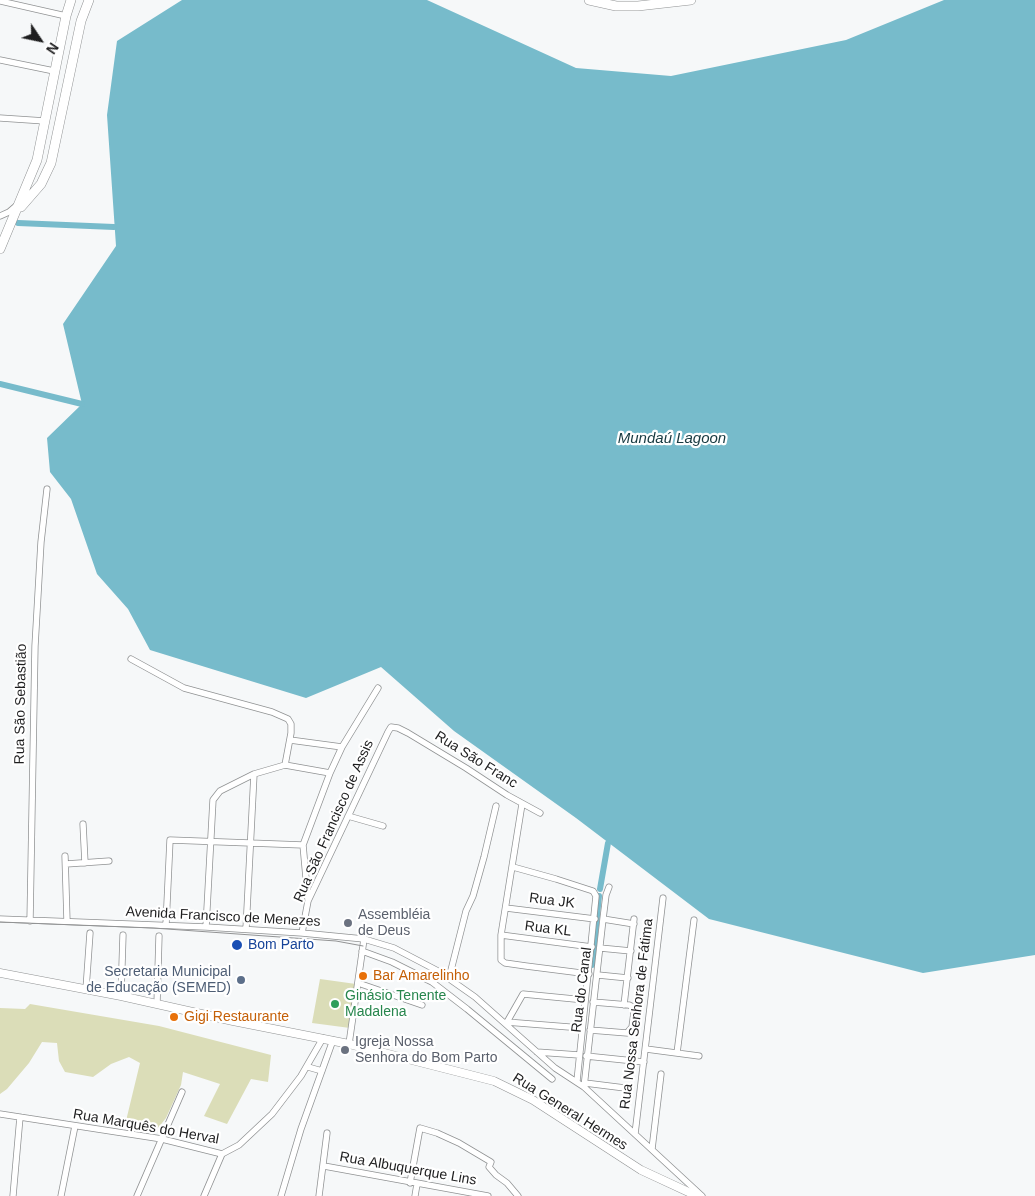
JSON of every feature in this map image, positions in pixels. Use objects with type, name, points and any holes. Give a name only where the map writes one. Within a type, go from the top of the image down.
[{"type":"main road","points":[[0,249],[33,172],[71,0]]},
{"type":"main road","points":[[15,216],[41,184],[48,170],[81,21],[89,0]]},
{"type":"main road","points":[[589,0],[616,6],[638,6],[691,0]]},
{"type":"main road","points":[[60,44],[67,48],[75,47]]},
{"type":"main road","points":[[57,59],[65,57],[72,62]]},
{"type":"main road","points":[[0,223],[6,233]]},
{"type":"street","points":[[0,1],[66,16]]},
{"type":"street","points":[[0,60],[54,71]]},
{"type":"street","points":[[0,118],[45,121]]},
{"type":"street","points":[[0,217],[10,212],[20,203]]},
{"type":"street","points":[[0,217],[15,216]]},
{"type":"street","name":"Rua São Sebastião","points":[[30,921],[35,646],[41,542],[47,489]]},
{"type":"street","points":[[130,659],[184,688],[285,717],[290,722],[292,728],[285,765]]},
{"type":"street","points":[[308,901],[303,844],[342,747],[378,688]]},
{"type":"street","name":"Rua São Francisco de Assis","points":[[302,933],[308,901],[388,732],[392,727],[398,728]]},
{"type":"street","name":"Rua São Franc","points":[[398,728],[540,814]]},
{"type":"street","points":[[290,740],[342,747]]},
{"type":"street","points":[[206,927],[213,800],[216,795],[254,774],[285,765],[330,773]]},
{"type":"street","points":[[246,929],[254,774]]},
{"type":"street","points":[[522,804],[501,935],[501,960],[511,964],[589,974]]},
{"type":"street","points":[[449,978],[466,911],[473,896],[484,857],[496,806]]},
{"type":"street","points":[[348,816],[382,826]]},
{"type":"street","points":[[84,824],[85,863]]},
{"type":"street","points":[[166,925],[170,840],[250,844],[303,844]]},
{"type":"street","points":[[65,856],[67,921]]},
{"type":"street","points":[[66,864],[109,861]]},
{"type":"street","name":"Rua do Canal","points":[[513,867],[556,878],[593,891],[597,899],[577,1081]]},
{"type":"street","name":"Rua do Canal","points":[[584,1085],[606,895],[609,887]]},
{"type":"street","name":"Rua Nossa Senhora de Fátima","points":[[635,1134],[663,898]]},
{"type":"street","name":"Rua JK","points":[[506,908],[595,919]]},
{"type":"street","name":"Avenida Francisco de Menezes","points":[[0,919],[166,925],[302,933],[364,939],[394,948],[449,978],[505,1022],[563,1073],[584,1085],[605,1108],[702,1196]]},
{"type":"street","points":[[603,919],[634,922],[624,1005]]},
{"type":"street","points":[[677,1052],[694,920]]},
{"type":"street","points":[[86,989],[90,933]]},
{"type":"street","points":[[122,996],[123,935]]},
{"type":"street","name":"Rua KL","points":[[501,935],[592,947]]},
{"type":"street","points":[[157,1004],[160,936]]},
{"type":"street","points":[[349,1044],[364,939]]},
{"type":"street","points":[[600,948],[631,951]]},
{"type":"street","points":[[362,951],[392,962],[432,982],[467,1008],[552,1079]]},
{"type":"street","name":"Rua General Hermes","points":[[0,972],[333,1040],[494,1081],[533,1100],[641,1170],[683,1193],[697,1196]]},
{"type":"street","points":[[598,975],[628,978]]},
{"type":"street","points":[[358,983],[422,1005]]},
{"type":"street","points":[[582,1028],[505,1022],[523,994],[585,1000]]},
{"type":"street","points":[[590,1030],[625,1034],[630,1032],[634,1012],[631,1006],[593,1002]]},
{"type":"street","name":"Rua Marquês do Herval","points":[[0,1114],[162,1139],[222,1154],[239,1146],[264,1122],[308,1067],[323,1038]]},
{"type":"street","points":[[281,1196],[301,1129],[333,1040]]},
{"type":"street","points":[[519,1052],[527,1043]]},
{"type":"street","points":[[646,1050],[700,1056]]},
{"type":"street","points":[[537,1052],[579,1055]]},
{"type":"street","points":[[586,1056],[644,1062]]},
{"type":"street","points":[[308,1067],[322,1071]]},
{"type":"street","points":[[652,1149],[661,1074]]},
{"type":"street","points":[[584,1085],[624,1088]]},
{"type":"street","points":[[137,1196],[182,1092]]},
{"type":"street","points":[[13,1196],[20,1117]]},
{"type":"street","points":[[61,1196],[75,1126]]},
{"type":"street","points":[[410,1183],[420,1128],[460,1143],[491,1162],[489,1167],[496,1175],[507,1182],[518,1196]]},
{"type":"street","points":[[319,1196],[327,1133]]},
{"type":"street","points":[[204,1196],[222,1154]]},
{"type":"street","name":"Rua Albuquerque Lins","points":[[324,1166],[488,1196]]},
{"type":"street","points":[[415,1196],[417,1184]]},
{"type":"street","points":[[683,1193],[690,1184]]},
{"type":"green space","name":"Ginásio Tenente Madalena","points":[[320,979],[356,984],[350,1028],[312,1023]]},
{"type":"green space","points":[[30,1004],[159,1026],[271,1055],[268,1082],[251,1079],[227,1124],[204,1116],[220,1084],[183,1072],[181,1085],[166,1118],[158,1128],[125,1125],[140,1063],[129,1057],[111,1064],[93,1077],[65,1072],[59,1061],[57,1043],[42,1042],[29,1063],[7,1089],[0,1094],[0,1008],[25,1009]]},
{"type":"water","name":"Mundaú Lagoon","points":[[182,0],[427,0],[576,68],[671,76],[846,40],[944,0],[1035,0],[1035,955],[923,973],[709,919],[576,818],[454,731],[381,667],[306,698],[150,650],[128,609],[97,574],[71,499],[50,472],[47,438],[82,404],[63,324],[116,246],[107,115],[117,41]]},
{"type":"waterway","points":[[18,223],[114,227]]},
{"type":"waterway","points":[[0,384],[82,404]]},
{"type":"waterway","points":[[600,889],[608,843]]},
{"type":"waterway","points":[[592,965],[599,896]]},
{"type":"tram line","points":[[0,922],[153,928],[336,941],[363,946]]},
{"type":"place","name":"Assembléia de Deus","points":[[348,923]]},
{"type":"place","name":"Bom Parto","points":[[237,945]]},
{"type":"place","name":"Bar Amarelinho","points":[[363,976]]},
{"type":"place","name":"Secretaria Municipal de Educação (SEMED)","points":[[241,980]]},
{"type":"place","name":"Ginásio Tenente Madalena","points":[[335,1004]]},
{"type":"place","name":"Gigi Restaurante","points":[[174,1017]]},
{"type":"place","name":"Igreja Nossa Senhora do Bom Parto","points":[[345,1050]]}]
